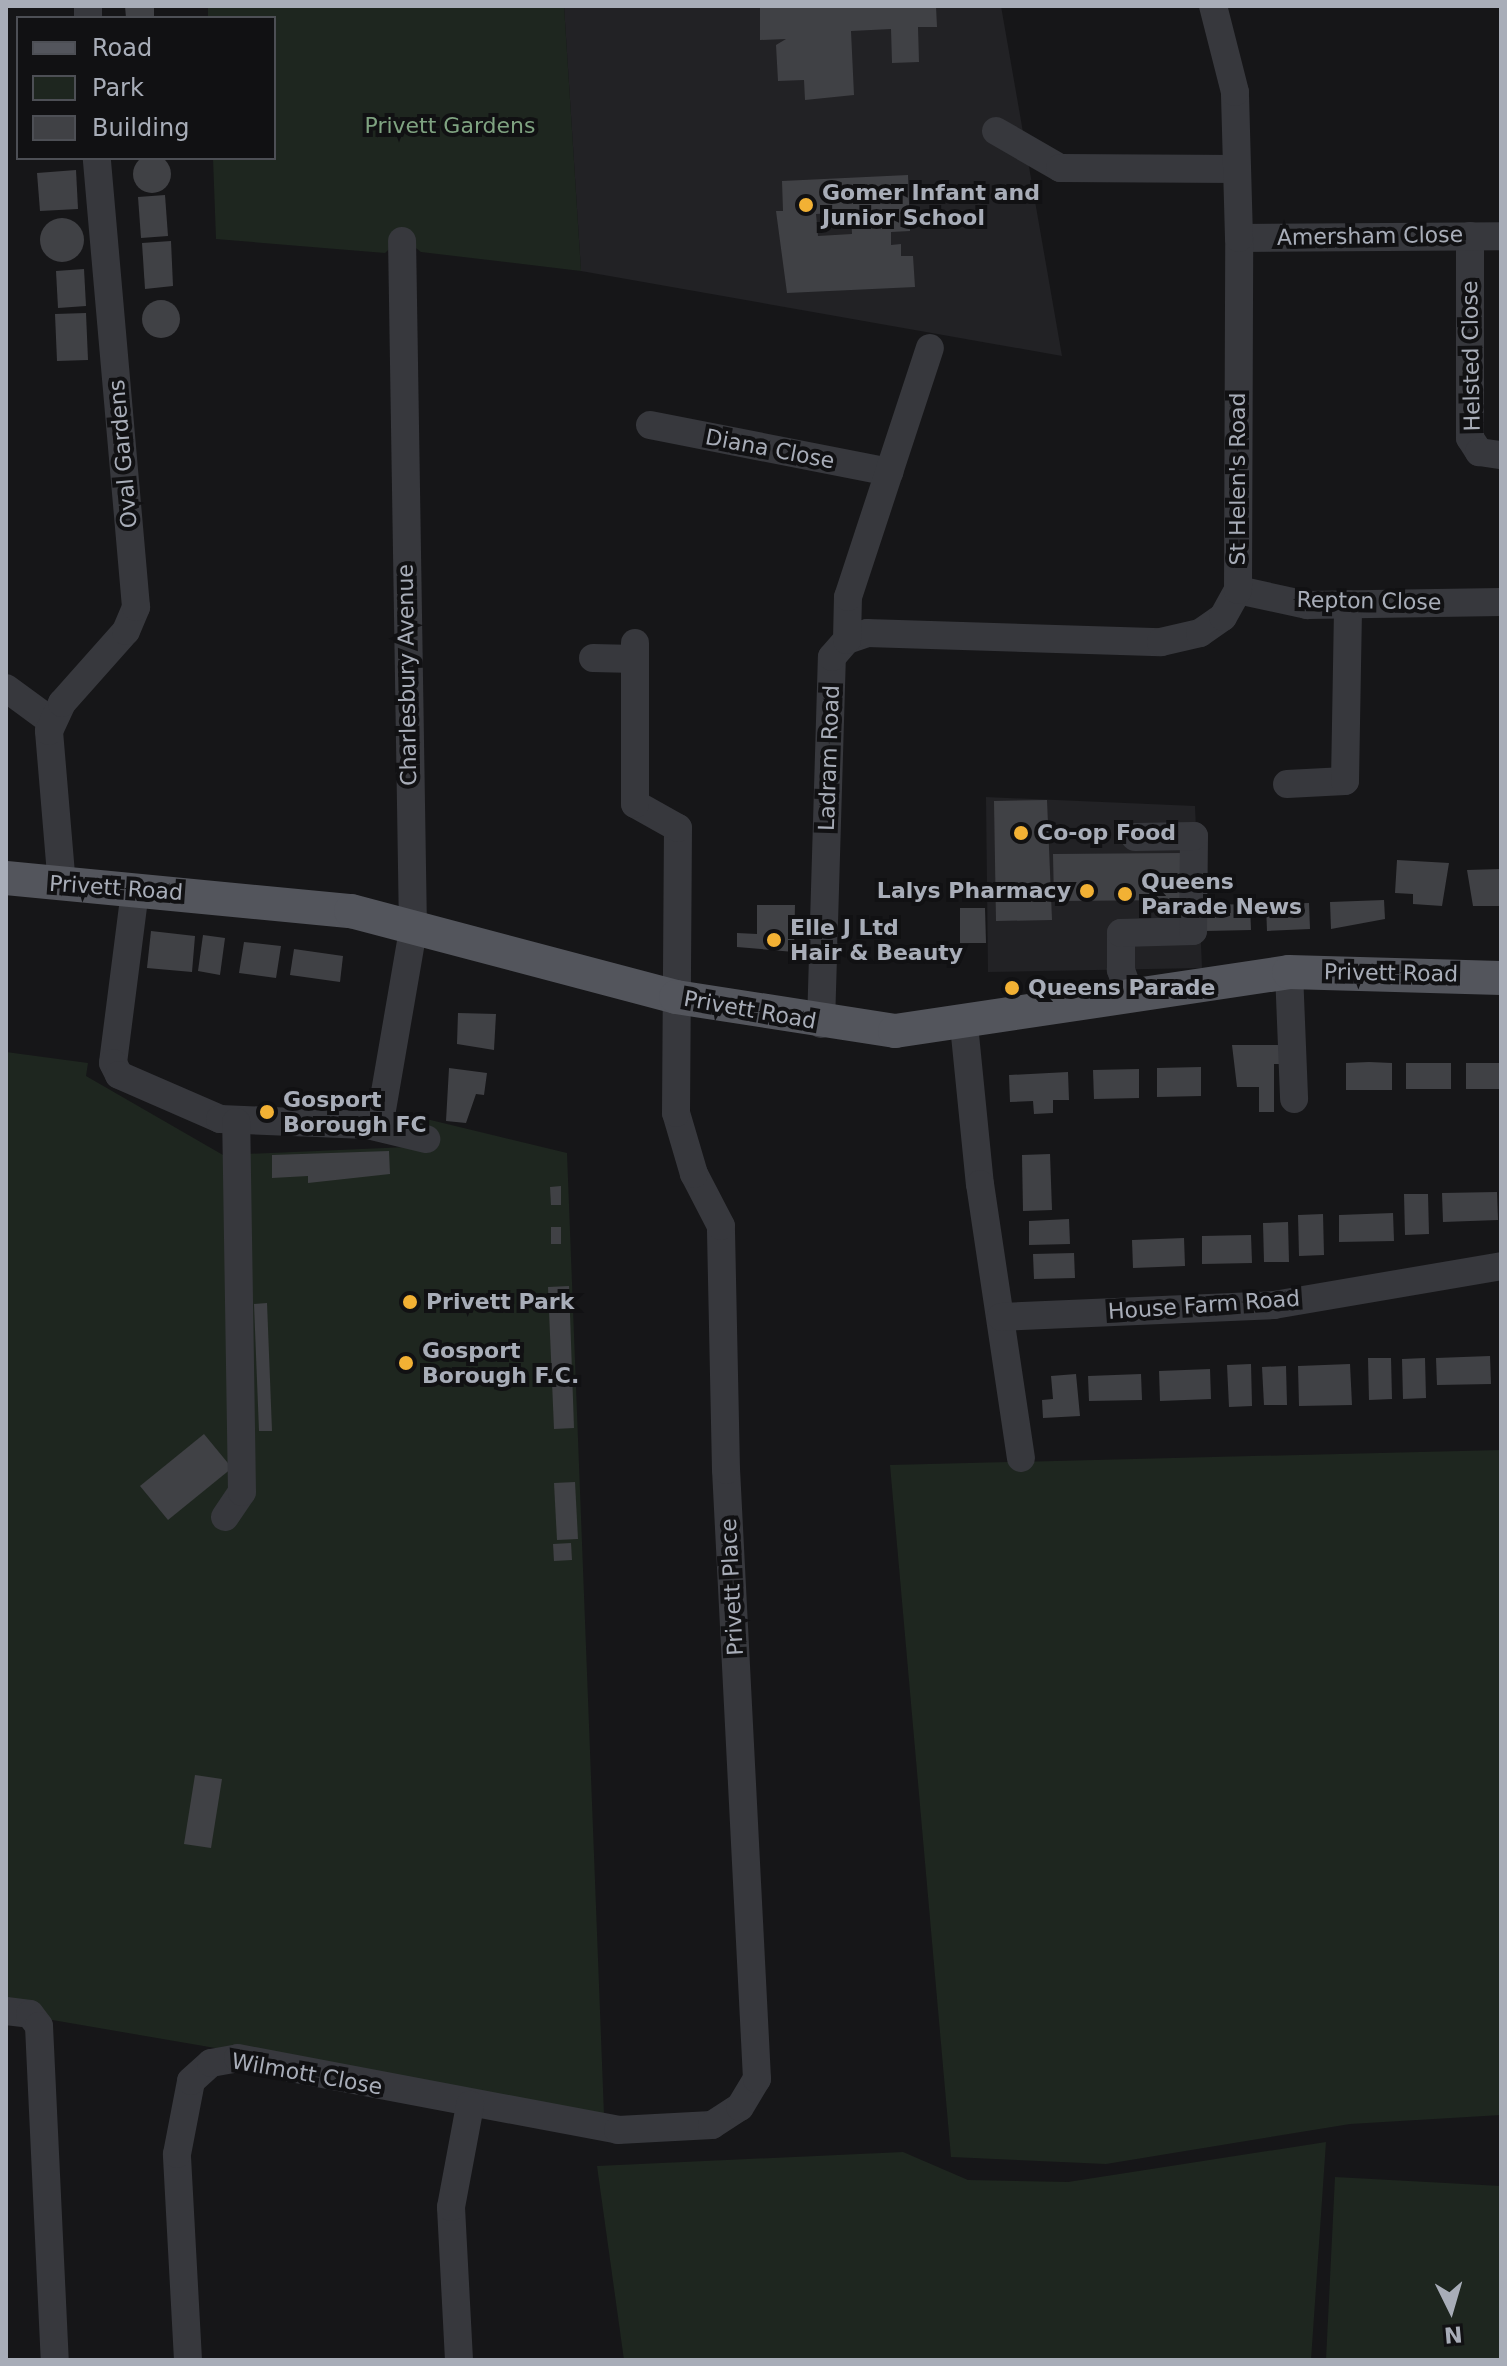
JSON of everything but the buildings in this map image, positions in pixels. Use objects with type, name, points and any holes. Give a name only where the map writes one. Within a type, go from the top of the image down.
[{"type":"main road","name":"Privett Road","points":[[6,878],[62,886],[289,901],[676,997],[821,1024],[895,1031],[964,1025],[1130,995],[1289,972],[1501,978]]},
{"type":"street","name":"St Helen's Road","points":[[847,640],[867,633],[1161,642],[1200,633],[1223,617],[1238,590],[1239,238],[1235,92],[1213,6]]},
{"type":"street","points":[[996,131],[1039,151],[1060,168],[1237,169]]},
{"type":"street","name":"Oval Gardens","points":[[51,721],[122,638],[136,607],[97,160]]},
{"type":"street","name":"Helsted Close","points":[[1470,236],[1470,438],[1479,452],[1501,455]]},
{"type":"street","name":"Amersham Close","points":[[1239,238],[1501,236]]},
{"type":"street","name":"Charlesbury Avenue","points":[[382,1117],[413,930],[402,241]]},
{"type":"street","name":"Ladram Road","points":[[821,1024],[826,740],[832,657],[847,640],[848,597],[889,472],[921,358]]},
{"type":"street","name":"Diana Close","points":[[650,426],[889,472]]},
{"type":"street","name":"Repton Close","points":[[1238,590],[1307,605],[1501,602]]},
{"type":"street","points":[[1287,784],[1345,781],[1348,604]]},
{"type":"street","name":"Privett Place","points":[[593,658],[635,651],[635,804],[678,828],[677,1121],[721,1226],[726,1470],[759,2054],[753,2087],[729,2116],[671,2130]]},
{"type":"street","points":[[6,688],[51,721],[62,886]]},
{"type":"street","points":[[1130,995],[1121,970],[1121,933],[1193,931],[1194,836],[1135,837]]},
{"type":"street","points":[[135,891],[116,1071],[236,1122],[382,1117],[426,1139]]},
{"type":"street","points":[[1289,972],[1294,1099]]},
{"type":"street","points":[[964,1025],[1021,1458]]},
{"type":"street","points":[[225,1517],[242,1492],[236,1122]]},
{"type":"street","name":"House Farm Road","points":[[1001,1317],[1274,1305],[1501,1266]]},
{"type":"street","points":[[6,2011],[30,2014],[39,2026],[55,2360]]},
{"type":"street","name":"Wilmott Close","points":[[188,2360],[177,2154],[199,2072],[238,2058],[590,2127],[671,2130]]},
{"type":"street","points":[[459,2360],[451,2207],[470,2105]]},
{"type":"shaded area","name":"Gomer Infant and Junior School","points":[[564,6],[1001,6],[1062,356],[581,271]]},
{"type":"shaded area","points":[[986,797],[1195,806],[1202,968],[988,972]]},
{"type":"green space","name":"Privett Gardens","points":[[208,6],[564,6],[581,271],[421,252],[402,237],[385,253],[216,239],[213,160],[276,160],[276,16],[208,16]]},
{"type":"green space","points":[[6,1052],[88,1063],[86,1076],[223,1155],[407,1147],[414,1116],[567,1153],[604,2115],[6,2012]]},
{"type":"green space","points":[[1501,1450],[1501,2115],[1350,2124],[1106,2164],[951,2157],[890,1465]]},
{"type":"green space","points":[[1326,2142],[1311,2360],[624,2360],[597,2166],[903,2152],[968,2180],[1068,2182]]},
{"type":"green space","points":[[1335,2177],[1501,2186],[1501,2360],[1326,2360]]},
{"type":"place","name":"Gomer Infant and Junior School","points":[[806,205]]},
{"type":"place","name":"Co-op Food","points":[[1021,833]]},
{"type":"place","name":"Lalys Pharmacy","points":[[1087,891]]},
{"type":"place","name":"Queens Parade News","points":[[1125,894]]},
{"type":"place","name":"Elle J Ltd Hair & Beauty","points":[[774,940]]},
{"type":"place","name":"Queens Parade","points":[[1012,988]]},
{"type":"place","name":"Gosport Borough FC","points":[[267,1112]]},
{"type":"place","name":"Privett Park","points":[[410,1302]]},
{"type":"place","name":"Gosport Borough F.C.","points":[[406,1363]]}]
